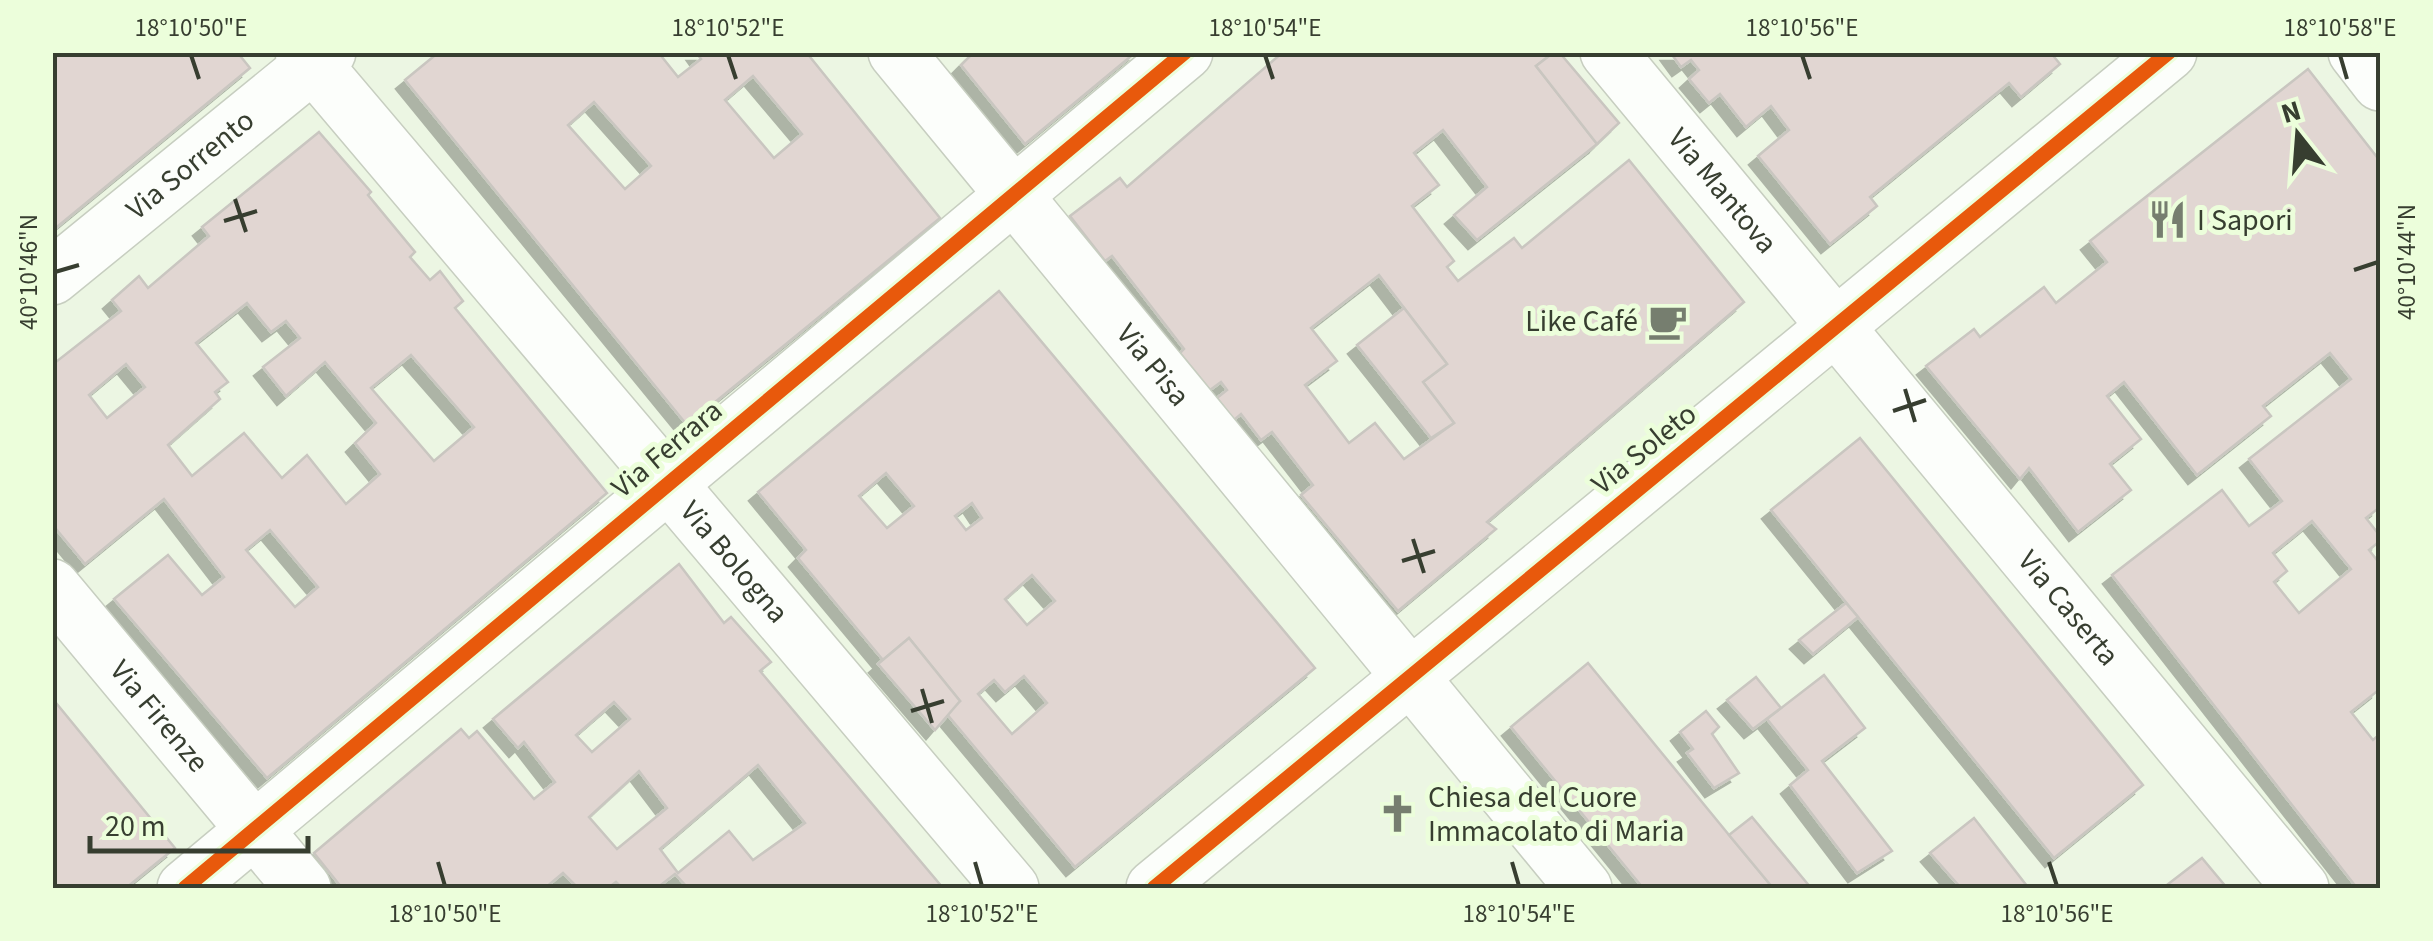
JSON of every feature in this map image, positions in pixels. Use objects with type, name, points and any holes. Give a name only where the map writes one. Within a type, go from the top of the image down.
[{"type":"street","name":"Via Pisa","points":[[896,52],[1584,888]]},
{"type":"street","name":"Via Ferrara","points":[[184,888],[1185,52]]},
{"type":"street","name":"Via Mantova","points":[[1608,52],[1838,326]]},
{"type":"street","name":"Via Soleto","points":[[1154,888],[2169,52]]},
{"type":"street","points":[[2356,52],[2380,83]]},
{"type":"street","name":"Via Sorrento","points":[[52,277],[315,56]]},
{"type":"street","name":"Via Bologna","points":[[315,56],[1010,888]]},
{"type":"street","name":"Via Caserta","points":[[1838,326],[2302,888]]},
{"type":"street","name":"Via Firenze","points":[[52,587],[303,888]]},
{"type":"building","points":[[52,52],[237,52],[250,68],[52,231]]},
{"type":"building","points":[[439,52],[658,52],[678,77],[701,59],[696,52],[806,52],[940,218],[687,425],[405,80]],"holes":[[[753,76],[802,134],[774,158],[725,100]],[[594,102],[651,166],[625,189],[568,125]]]},
{"type":"building","points":[[974,52],[1136,52],[1025,144],[961,65]]},
{"type":"building","points":[[1283,52],[1546,52],[1549,56],[1536,66],[1597,144],[1477,240],[1454,215],[1487,187],[1443,130],[1414,153],[1439,185],[1412,206],[1454,261],[1447,267],[1458,281],[1514,238],[1522,248],[1629,160],[1744,302],[1487,522],[1496,529],[1398,611],[1301,495],[1313,485],[1272,432],[1261,440],[1241,414],[1234,420],[1217,398],[1227,390],[1221,382],[1210,390],[1180,353],[1184,349],[1112,256],[1105,261],[1070,216],[1120,178],[1127,187]],"holes":[[[1379,275],[1447,364],[1423,382],[1454,423],[1404,459],[1375,423],[1349,443],[1305,385],[1337,361],[1311,328]]]},
{"type":"building","points":[[1546,52],[1559,52],[1619,123],[1597,144],[1536,66],[1549,56]]},
{"type":"building","points":[[1670,52],[2050,52],[2060,64],[2021,97],[2009,83],[1870,197],[1877,206],[1830,244],[1758,156],[1789,130],[1771,106],[1746,127],[1720,94],[1709,103],[1689,79],[1699,70],[1691,60],[1681,67]]},
{"type":"building","points":[[2308,69],[2380,161],[2380,507],[2366,518],[2380,536],[2380,541],[2369,550],[2380,564],[2380,689],[2351,712],[2373,740],[2380,734],[2380,888],[2357,888],[2112,575],[2222,490],[2249,526],[2282,501],[2249,459],[2351,379],[2330,353],[2263,406],[2271,416],[2197,475],[2124,382],[2107,396],[2141,439],[2110,464],[2131,490],[2078,532],[2029,468],[2020,479],[1926,366],[1974,329],[1980,337],[2044,287],[2056,303],[2107,262],[2090,241]],"holes":[[[2312,521],[2351,569],[2299,613],[2274,582],[2287,571],[2273,553]]]},
{"type":"building","points":[[319,132],[371,192],[368,195],[415,252],[410,257],[430,280],[440,271],[463,301],[455,308],[607,493],[267,778],[114,599],[168,555],[202,595],[224,577],[164,499],[85,564],[52,524],[52,365],[121,311],[112,300],[139,276],[148,288],[209,236],[202,227]],"holes":[[[247,303],[271,332],[286,321],[300,338],[263,367],[286,396],[325,362],[376,423],[355,443],[380,474],[346,504],[307,455],[282,478],[244,433],[192,476],[168,445],[220,399],[215,392],[228,382],[196,343]],[[411,355],[474,427],[434,461],[371,388]],[[126,364],[145,387],[107,418],[89,395]],[[270,530],[318,587],[295,607],[246,550]]]},
{"type":"building","points":[[999,291],[1315,668],[1075,867],[946,713],[960,701],[909,638],[883,660],[798,558],[806,550],[758,492]],"holes":[[[886,473],[914,506],[887,528],[859,496]],[[972,503],[982,518],[966,530],[955,516]],[[1032,575],[1055,601],[1027,625],[1005,599]],[[1024,676],[1047,703],[1012,734],[978,694],[994,680],[1005,692]]]},
{"type":"building","points":[[1404,308],[1447,364],[1423,382],[1454,423],[1431,438],[1357,345]]},
{"type":"building","points":[[1860,438],[2143,785],[2054,858],[1771,510]]},
{"type":"building","points":[[679,564],[724,623],[731,617],[771,662],[760,671],[943,888],[688,888],[675,874],[657,888],[622,888],[616,882],[608,888],[578,888],[563,873],[545,888],[342,888],[314,853],[461,729],[469,738],[477,731],[534,799],[555,782],[524,742],[518,748],[493,719]],"holes":[[[614,702],[630,719],[592,752],[576,735]],[[758,765],[805,823],[753,860],[729,831],[678,873],[660,849]],[[639,771],[667,808],[617,849],[589,817]]]},
{"type":"building","points":[[1846,603],[1858,617],[1813,654],[1799,640]]},
{"type":"building","points":[[909,638],[960,701],[935,730],[878,664]]},
{"type":"building","points":[[1588,663],[1773,888],[1643,888],[1511,727]]},
{"type":"building","points":[[1824,675],[1865,728],[1822,761],[1892,851],[1857,873],[1790,785],[1808,770],[1767,719]]},
{"type":"building","points":[[1756,677],[1781,708],[1753,729],[1727,700]]},
{"type":"building","points":[[52,698],[175,848],[126,888],[52,888]]},
{"type":"building","points":[[1706,711],[1719,727],[1712,734],[1739,773],[1714,788],[1687,753],[1693,749],[1680,732]]},
{"type":"building","points":[[1752,817],[1811,888],[1773,888],[1729,835]]},
{"type":"building","points":[[1974,818],[2027,886],[1961,888],[1930,853]]},
{"type":"building","points":[[2202,858],[2227,888],[2163,888]]},
{"type":"cycle path","points":[[185,888],[1185,52]]},
{"type":"cycle path","points":[[1154,888],[2169,52]]},
{"type":"place","name":"I Sapori","points":[[2167,220]]},
{"type":"place","name":"Like Café","points":[[1668,321]]},
{"type":"place","name":"Chiesa del Cuore Immacolato di Maria","points":[[1398,814]]}]
